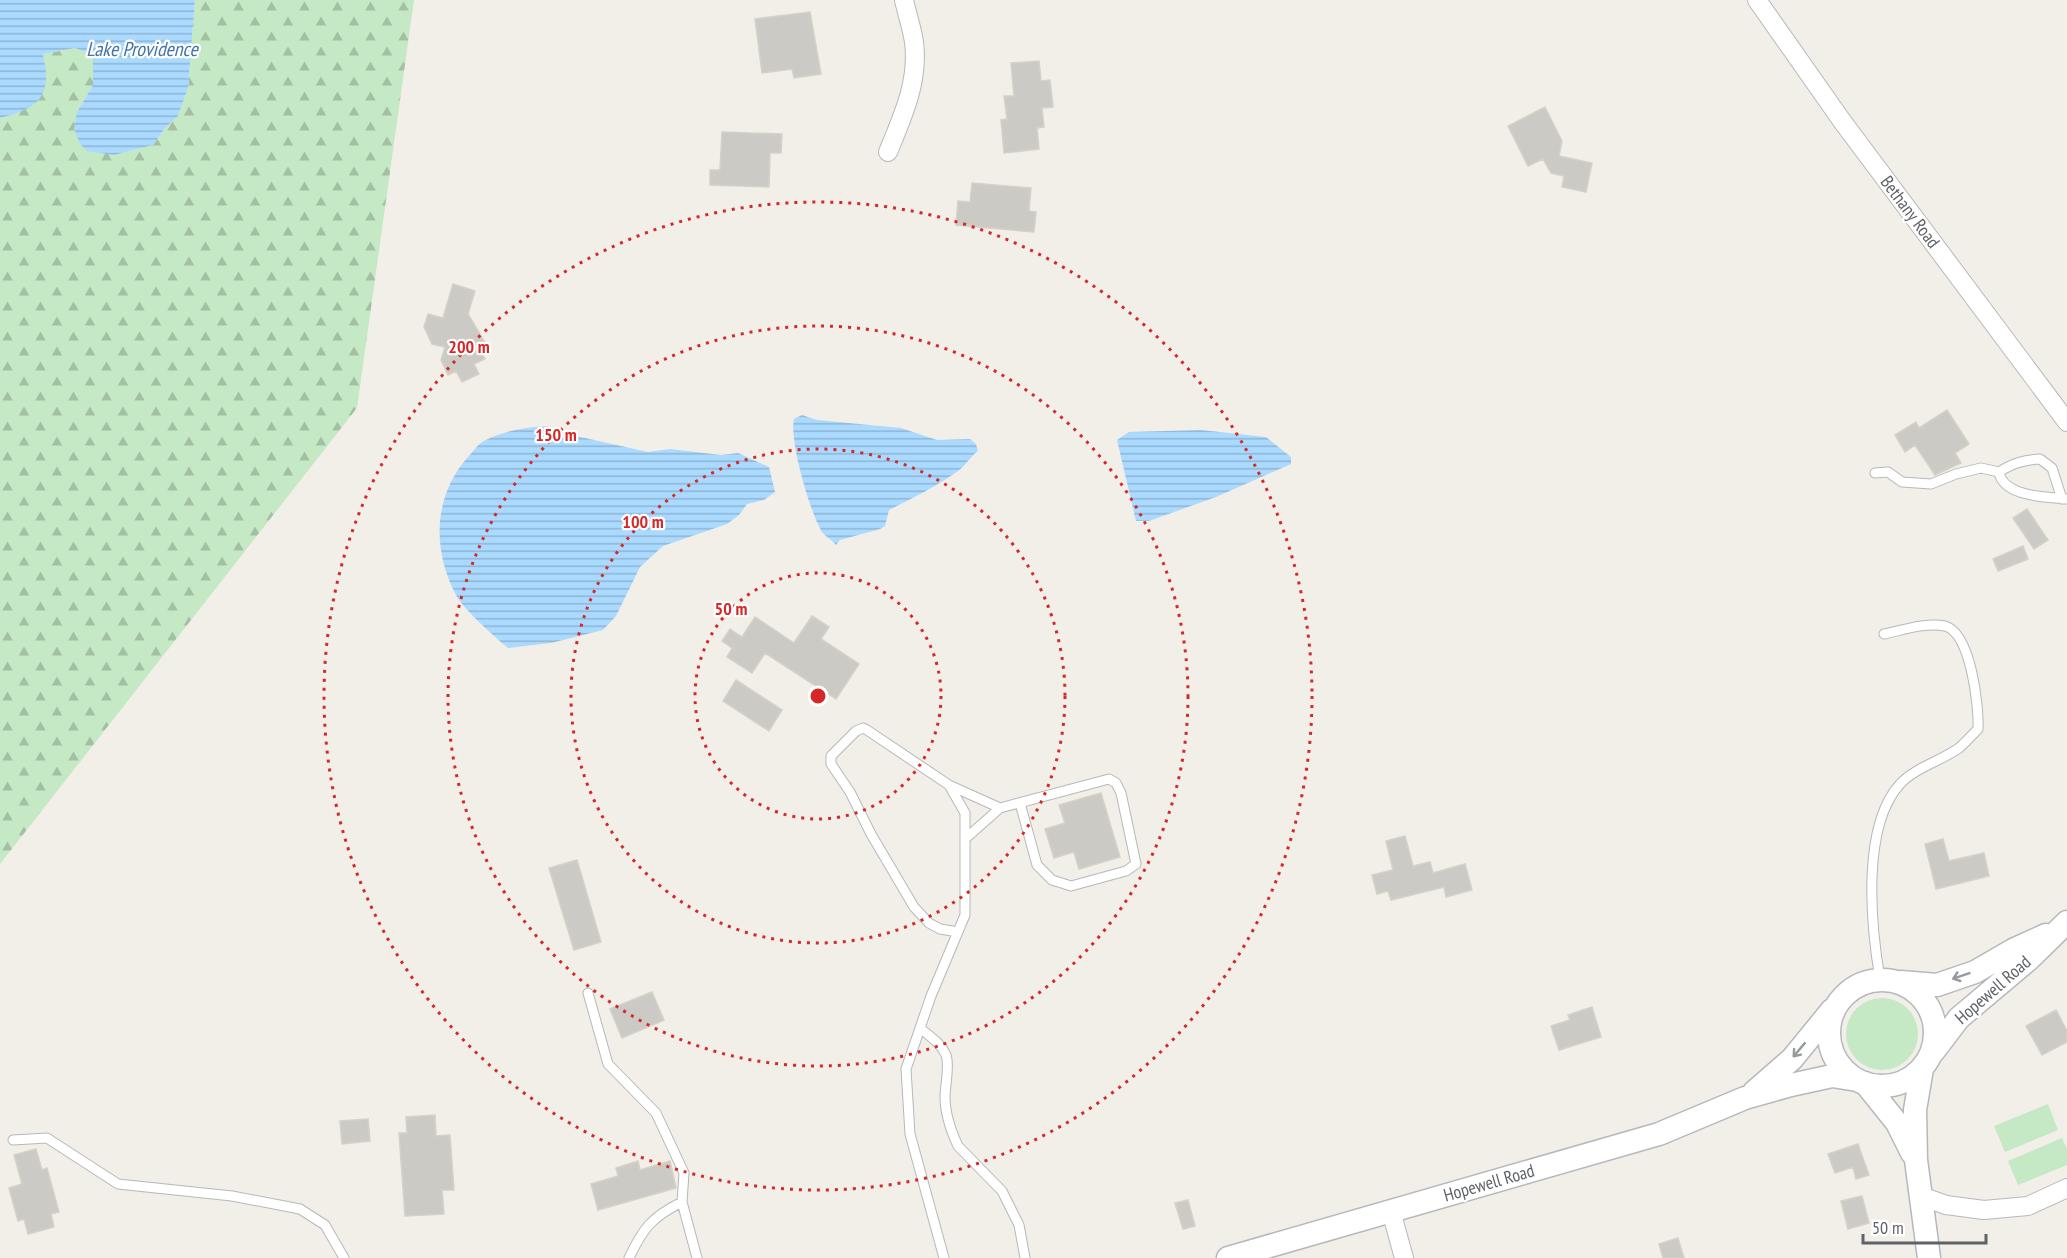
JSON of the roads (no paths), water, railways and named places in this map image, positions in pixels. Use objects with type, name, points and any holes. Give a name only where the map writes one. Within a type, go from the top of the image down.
[{"type":"street","points":[[888,152],[912,91],[915,66],[914,42],[904,0]]},
{"type":"street","name":"Bethany Road","points":[[1757,0],[1842,121],[2067,422]]},
{"type":"street","name":"Hopewell Road","points":[[1889,980],[1937,985],[1975,972],[2062,926]]},
{"type":"street","name":"Hopewell Road","points":[[1927,1061],[1959,1018],[2028,960],[2062,926]]},
{"type":"street","points":[[1916,1160],[1897,1123],[1861,1082],[1844,1070],[1834,1055],[1829,1038],[1830,1021],[1837,1005],[1848,992],[1863,983],[1889,980],[1914,990],[1926,1002],[1934,1018],[1936,1036],[1927,1061],[1915,1110],[1916,1160],[1929,1258]]},
{"type":"street","name":"Hopewell Road","points":[[1745,1098],[1792,1059],[1837,1005]]},
{"type":"street","points":[[1861,1082],[1880,1086],[1896,1085],[1910,1079],[1927,1061]]},
{"type":"street","name":"Hopewell Road","points":[[1228,1258],[1659,1134],[1745,1098],[1791,1085],[1832,1076],[1861,1082]]},
{"type":"street","points":[[1921,1196],[1946,1205],[1984,1210],[2028,1206],[2067,1188]]},
{"type":"street","points":[[1391,1211],[1404,1258]]},
{"type":"lane","points":[[1875,473],[1888,472],[1902,482],[1931,484],[1956,474],[1982,468],[1999,472],[2024,460],[2040,459],[2052,468],[2065,499],[2024,494],[2000,479],[1999,472]]},
{"type":"lane","points":[[1884,634],[1927,625],[1947,626],[1961,639],[1979,710],[1978,729],[1958,748],[1926,766],[1901,784],[1885,808],[1875,848],[1871,894],[1889,980]]},
{"type":"lane","points":[[958,932],[940,929],[929,923],[914,907],[871,834],[850,792],[831,764],[831,756],[856,731],[863,728],[949,785],[1000,808]]},
{"type":"lane","points":[[965,839],[1000,808],[1109,779],[1116,783],[1121,792],[1136,864],[1126,871],[1071,886],[1052,880],[1037,865],[1020,803]]},
{"type":"lane","points":[[944,1258],[910,1134],[906,1069],[931,996],[966,915],[965,813],[949,785]]},
{"type":"lane","points":[[588,993],[608,1064],[656,1113],[684,1173],[681,1202],[697,1258]]},
{"type":"lane","points":[[920,1028],[946,1054],[945,1099],[954,1138],[958,1146],[1002,1191],[1019,1224],[1025,1258]]},
{"type":"lane","points":[[14,1140],[47,1138],[118,1184],[232,1196],[300,1209],[325,1225],[344,1258]]},
{"type":"lane","points":[[629,1258],[640,1234],[660,1213],[681,1202]]},
{"type":"water","name":"Lake Providence","points":[[0,0],[195,0],[188,88],[178,116],[165,128],[153,145],[114,155],[87,151],[80,144],[74,129],[77,112],[93,85],[93,55],[75,48],[43,54],[46,69],[45,87],[38,101],[25,110],[0,118]]},
{"type":"water","points":[[802,415],[817,420],[901,428],[937,440],[970,439],[976,444],[978,451],[961,469],[925,492],[889,510],[885,526],[840,540],[836,545],[822,532],[817,522],[797,459],[794,419]]},
{"type":"water","points":[[547,426],[567,434],[648,452],[670,449],[721,455],[738,453],[769,467],[775,492],[764,500],[747,504],[739,515],[727,524],[663,546],[640,567],[616,616],[603,630],[551,643],[508,648],[460,601],[448,578],[440,542],[442,506],[456,472],[482,442],[507,432]]},
{"type":"water","points":[[1201,430],[1266,437],[1291,457],[1291,464],[1216,497],[1149,521],[1136,521],[1117,440],[1129,432]]}]
